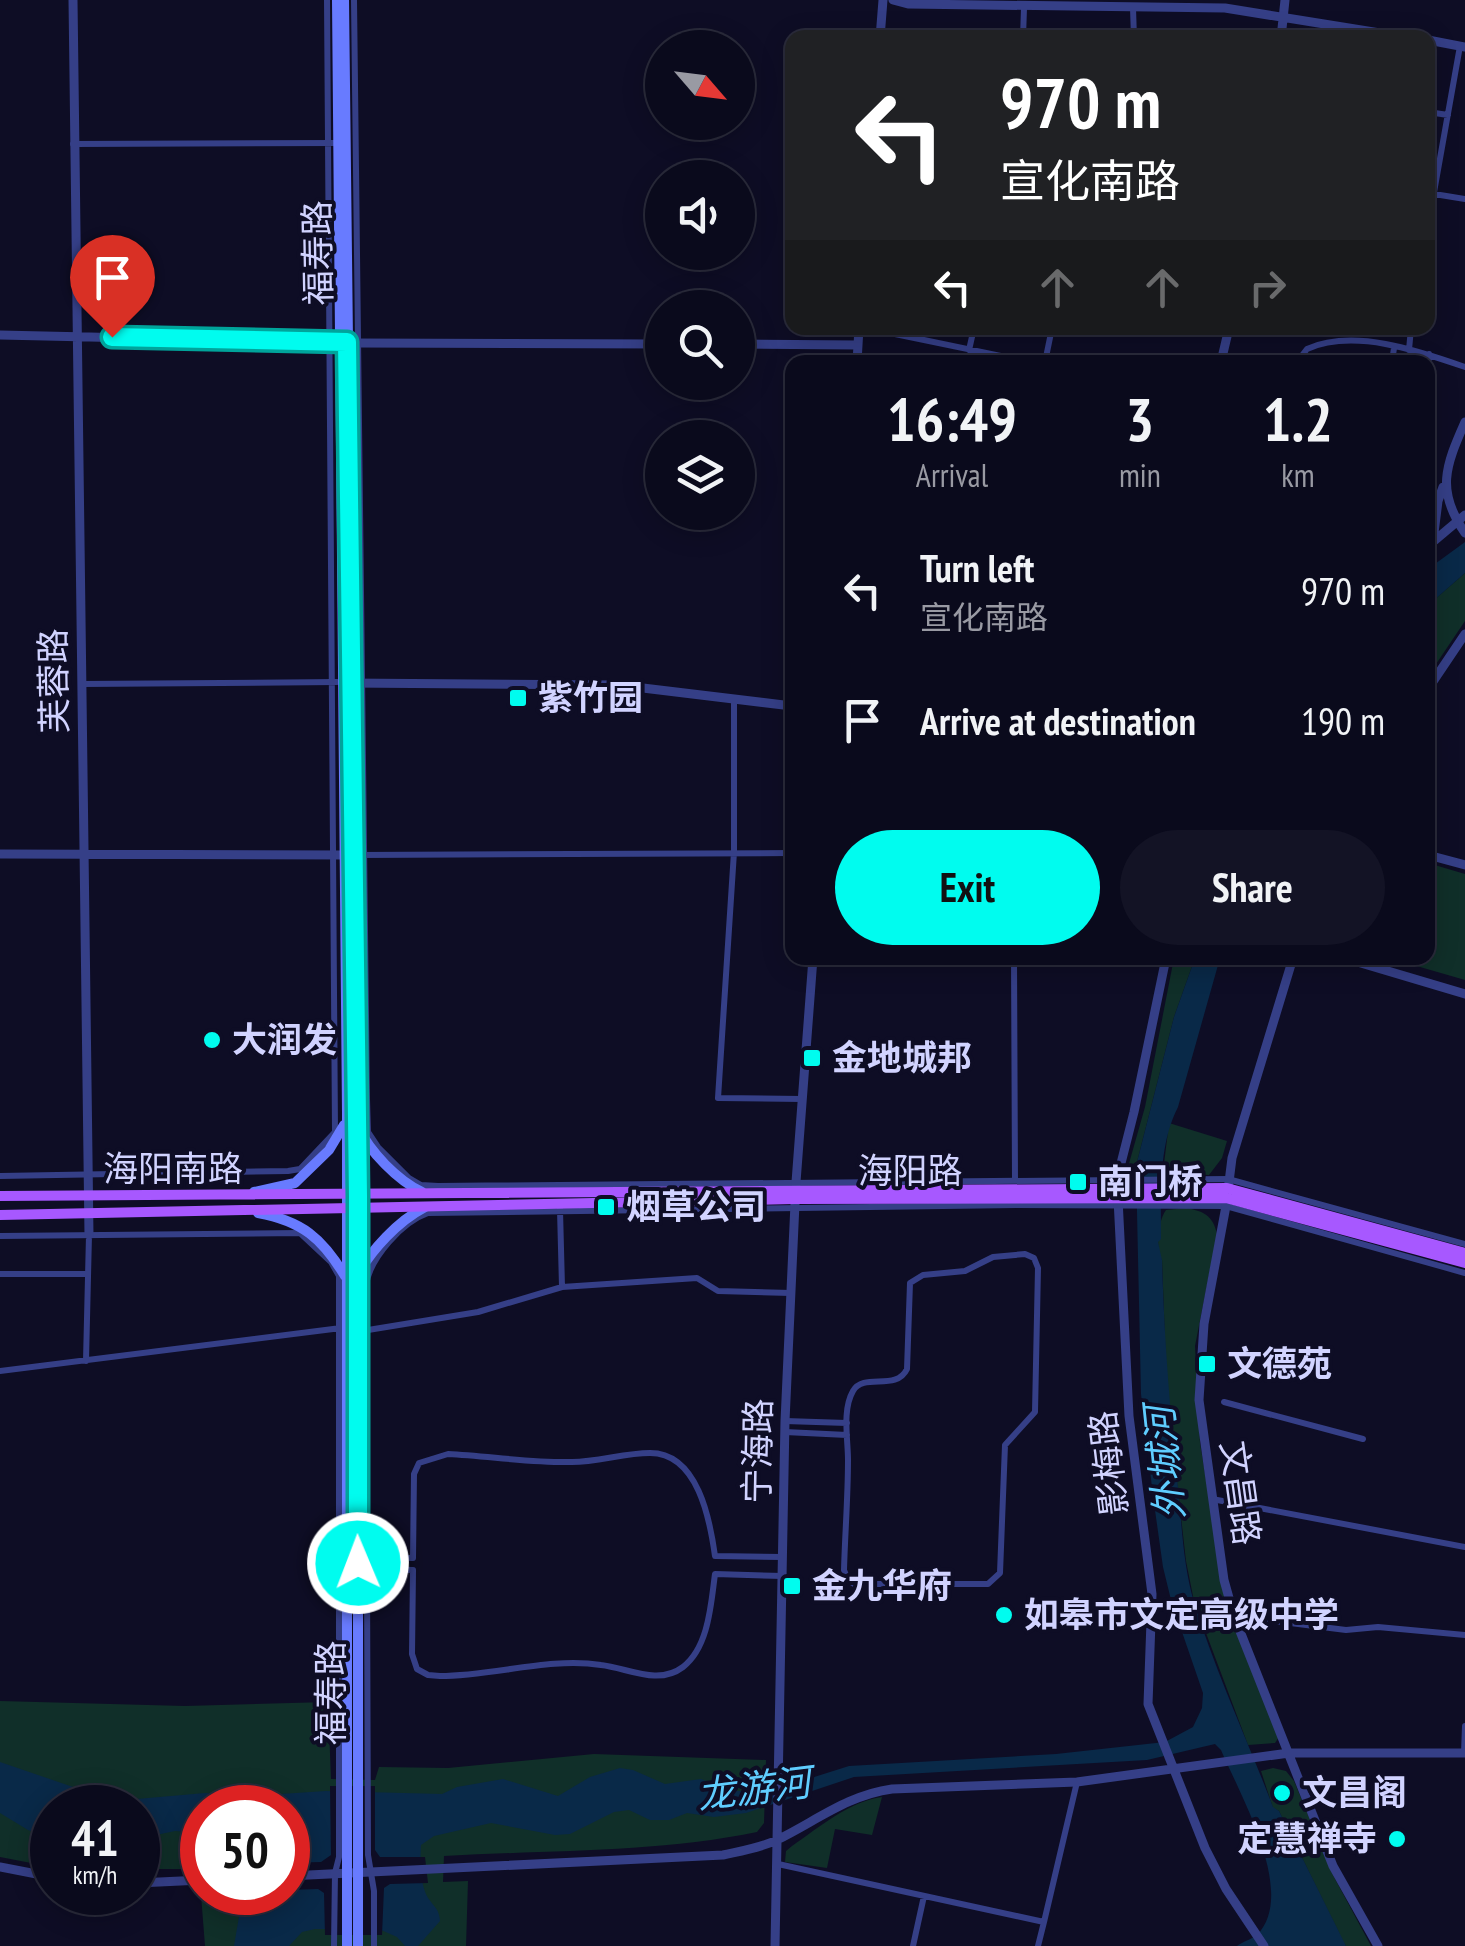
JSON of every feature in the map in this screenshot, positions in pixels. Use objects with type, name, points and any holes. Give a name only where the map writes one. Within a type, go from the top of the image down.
[{"type":"main road","name":"福寿路","points":[[340,0],[332,143],[343,342]]},
{"type":"main road","name":"福寿路","points":[[340,0],[347,1115],[352,1201]]},
{"type":"main road","name":"福寿路","points":[[348,855],[356,1124],[351,1277],[349,1761],[358,1946]]},
{"type":"main road","points":[[238,1196],[294,1183],[330,1150],[347,1115]]},
{"type":"main road","points":[[242,1210],[288,1218],[333,1256],[351,1277],[428,1200],[365,1142],[356,1124]]},
{"type":"main road","name":"海阳路","points":[[352,1201],[1227,1193],[1462,1256]]},
{"type":"main road","name":"海阳南路","points":[[0,1196],[238,1196],[352,1201]]},
{"type":"main road","name":"海阳南路","points":[[0,1215],[242,1210],[352,1201]]},
{"type":"main road","name":"福寿路","points":[[347,1946],[353,1873]]},
{"type":"street","name":"芙蓉路","points":[[73,0],[88,1196],[86,1361]]},
{"type":"street","points":[[72,144],[332,143],[327,0]]},
{"type":"street","points":[[0,1176],[288,1171],[300,1169],[335,1132],[348,855],[343,342],[354,0]]},
{"type":"street","points":[[880,30],[882,0]]},
{"type":"street","points":[[893,0],[923,5],[1024,8],[1225,8],[1367,30]]},
{"type":"street","points":[[911,0],[923,5]]},
{"type":"street","points":[[1281,30],[1285,0]]},
{"type":"street","points":[[1023,30],[1024,8]]},
{"type":"street","points":[[1134,8],[1134,30]]},
{"type":"street","points":[[1435,41],[1462,46],[1435,175]]},
{"type":"street","points":[[1435,113],[1448,115]]},
{"type":"street","points":[[1435,195],[1465,200]]},
{"type":"street","points":[[0,335],[645,344]]},
{"type":"street","points":[[755,343],[859,335]]},
{"type":"street","points":[[899,335],[994,355]]},
{"type":"street","points":[[969,350],[972,335]]},
{"type":"street","points":[[1409,350],[1411,335]]},
{"type":"street","points":[[1302,355],[1306,349],[1340,340],[1429,354]]},
{"type":"street","points":[[1393,355],[1394,348]]},
{"type":"street","points":[[1435,356],[1465,367]]},
{"type":"street","points":[[1435,517],[1465,422]]},
{"type":"street","points":[[1435,541],[1462,525],[1448,504],[1444,485]]},
{"type":"street","points":[[1435,679],[1465,634]]},
{"type":"street","points":[[82,684],[618,685],[785,705]]},
{"type":"street","points":[[734,698],[734,852],[718,1098],[802,1099]]},
{"type":"street","points":[[0,854],[785,852]]},
{"type":"street","points":[[348,855],[368,1132],[378,1147],[421,1185],[796,1195],[1227,1193],[1462,1256],[1465,1272]]},
{"type":"street","points":[[1435,856],[1465,865]]},
{"type":"street","name":"宁海路","points":[[775,1946],[785,1421],[812,965]]},
{"type":"street","points":[[1014,965],[1015,1193]]},
{"type":"street","name":"影梅路","points":[[1165,965],[1121,1192],[1129,1416],[1152,1594],[1148,1704],[1205,1848],[1264,1946]]},
{"type":"street","name":"文昌路","points":[[1290,965],[1244,1112],[1227,1193],[1207,1298],[1200,1400],[1224,1580],[1234,1616],[1333,1866],[1378,1946]]},
{"type":"street","points":[[1368,965],[1465,994]]},
{"type":"street","points":[[352,1329],[368,1272],[376,1259],[414,1218],[428,1213],[560,1210],[796,1195]]},
{"type":"street","points":[[560,1210],[562,1288]]},
{"type":"street","points":[[0,1236],[300,1232],[340,1276],[352,1329],[368,1557],[368,1768],[353,1873],[334,1946]]},
{"type":"street","points":[[1008,1254],[1034,1258],[1038,1268],[1035,1412],[1005,1445],[1003,1561],[997,1578],[988,1584],[854,1584],[848,1580],[844,1570],[847,1423],[856,1386],[895,1381],[904,1376],[910,1282],[914,1278],[965,1270],[1008,1254]]},
{"type":"street","points":[[0,1274],[87,1274]]},
{"type":"street","points":[[0,1372],[478,1312],[562,1288],[697,1278],[718,1291],[791,1293]]},
{"type":"street","points":[[1224,1402],[1362,1440]]},
{"type":"street","points":[[785,1421],[847,1423]]},
{"type":"street","points":[[785,1432],[847,1434]]},
{"type":"street","points":[[652,1452],[667,1456],[699,1490],[715,1556],[708,1619],[700,1640],[682,1668],[660,1676],[601,1664],[428,1675],[418,1669],[412,1654],[414,1474],[419,1463],[430,1458],[448,1454],[570,1462],[652,1452]]},
{"type":"street","points":[[1212,1499],[1465,1546]]},
{"type":"street","points":[[715,1556],[784,1557]]},
{"type":"street","points":[[368,1557],[412,1558]]},
{"type":"street","points":[[368,1569],[413,1570]]},
{"type":"street","points":[[716,1574],[783,1576]]},
{"type":"street","points":[[1234,1616],[1346,1630],[1378,1627],[1465,1635]]},
{"type":"street","points":[[310,1875],[723,1854],[779,1840],[841,1804],[873,1792],[1077,1782],[1170,1765],[1212,1764],[1268,1755],[1465,1753],[1465,1726]]},
{"type":"street","points":[[349,1761],[339,1857],[353,1873],[374,1945]]},
{"type":"street","points":[[1038,1946],[1077,1782]]},
{"type":"street","points":[[778,1864],[1044,1922]]},
{"type":"street","points":[[0,1867],[30,1873]]},
{"type":"street","points":[[913,1946],[924,1896]]},
{"type":"green space","points":[[1465,573],[1465,621],[1435,666],[1435,599]]},
{"type":"green space","points":[[1435,865],[1465,874],[1465,980],[1413,965],[1435,965]]},
{"type":"green space","points":[[1173,965],[1193,965],[1174,1017],[1136,1166],[1128,1167],[1145,1107]]},
{"type":"green space","points":[[1169,1123],[1227,1141],[1222,1158],[1209,1175],[1163,1172]]},
{"type":"green space","points":[[1186,1208],[1206,1215],[1217,1234],[1195,1346],[1200,1443],[1227,1609],[1279,1737],[1275,1743],[1248,1745],[1194,1601],[1186,1561],[1167,1394],[1158,1242],[1166,1210]]},
{"type":"green space","points":[[0,1701],[185,1706],[328,1702],[331,1779],[375,1780],[379,1767],[448,1768],[594,1754],[766,1760],[764,1823],[757,1832],[680,1844],[444,1856],[443,1882],[468,1881],[466,1946],[205,1946],[203,1915],[310,1915],[310,1785],[180,1785],[180,1869],[160,1869],[160,1785],[30,1785],[30,1863],[0,1857]]},
{"type":"green space","points":[[1261,1771],[1286,1771],[1294,1781],[1334,1877],[1371,1946],[1344,1943],[1279,1811],[1273,1808]]},
{"type":"green space","points":[[882,1797],[872,1835],[835,1829],[827,1868],[785,1862],[786,1851],[823,1824],[858,1804]]},
{"type":"water","points":[[1465,542],[1465,573],[1435,599],[1435,564]]},
{"type":"water","name":"外城河","points":[[1193,965],[1218,965],[1167,1138],[1158,1242],[1185,1560],[1202,1628],[1273,1807],[1279,1811],[1346,1946],[1237,1946],[1257,1935],[1268,1917],[1271,1895],[1261,1843],[1215,1744],[1147,1760],[854,1777],[746,1813],[714,1817],[687,1813],[669,1820],[650,1820],[629,1810],[614,1812],[570,1834],[555,1835],[491,1823],[434,1836],[421,1845],[425,1893],[440,1921],[418,1946],[405,1946],[397,1937],[379,1929],[315,1929],[302,1932],[289,1946],[234,1946],[239,1915],[310,1915],[310,1792],[442,1794],[457,1787],[503,1779],[558,1796],[590,1777],[620,1768],[665,1784],[701,1779],[731,1791],[770,1791],[849,1766],[1056,1754],[1165,1742],[1193,1727],[1202,1708],[1203,1693],[1163,1567],[1141,1394],[1136,1166],[1174,1017]]},
{"type":"water","points":[[0,1762],[67,1785],[30,1785],[30,1831],[0,1813]]},
{"type":"water","points":[[180,1795],[180,1831],[160,1834],[160,1797]]},
{"type":"pier","points":[[330,1786],[375,1786],[375,1850],[380,1857],[425,1857],[428,1883],[390,1884],[384,1888],[382,1935],[325,1935],[324,1893],[310,1889],[310,1862],[321,1862],[331,1855]]},
{"type":"place","name":"紫竹园","points":[[518,698]]},
{"type":"place","name":"大润发","points":[[212,1040]]},
{"type":"place","name":"金地城邦","points":[[812,1058]]},
{"type":"place","name":"南门桥","points":[[1078,1182]]},
{"type":"place","name":"烟草公司","points":[[606,1207]]},
{"type":"place","name":"文德苑","points":[[1207,1364]]},
{"type":"place","name":"金九华府","points":[[792,1586]]},
{"type":"place","name":"如皋市文定高级中学","points":[[1004,1615]]},
{"type":"place","name":"文昌阁","points":[[1282,1793]]},
{"type":"place","name":"定慧禅寺","points":[[1397,1839]]},
{"type":"route","points":[[112,337],[347,342],[358,1196],[358,1563]]},
{"type":"water label","name":"龙游河","points":[[754,1789]]}]
